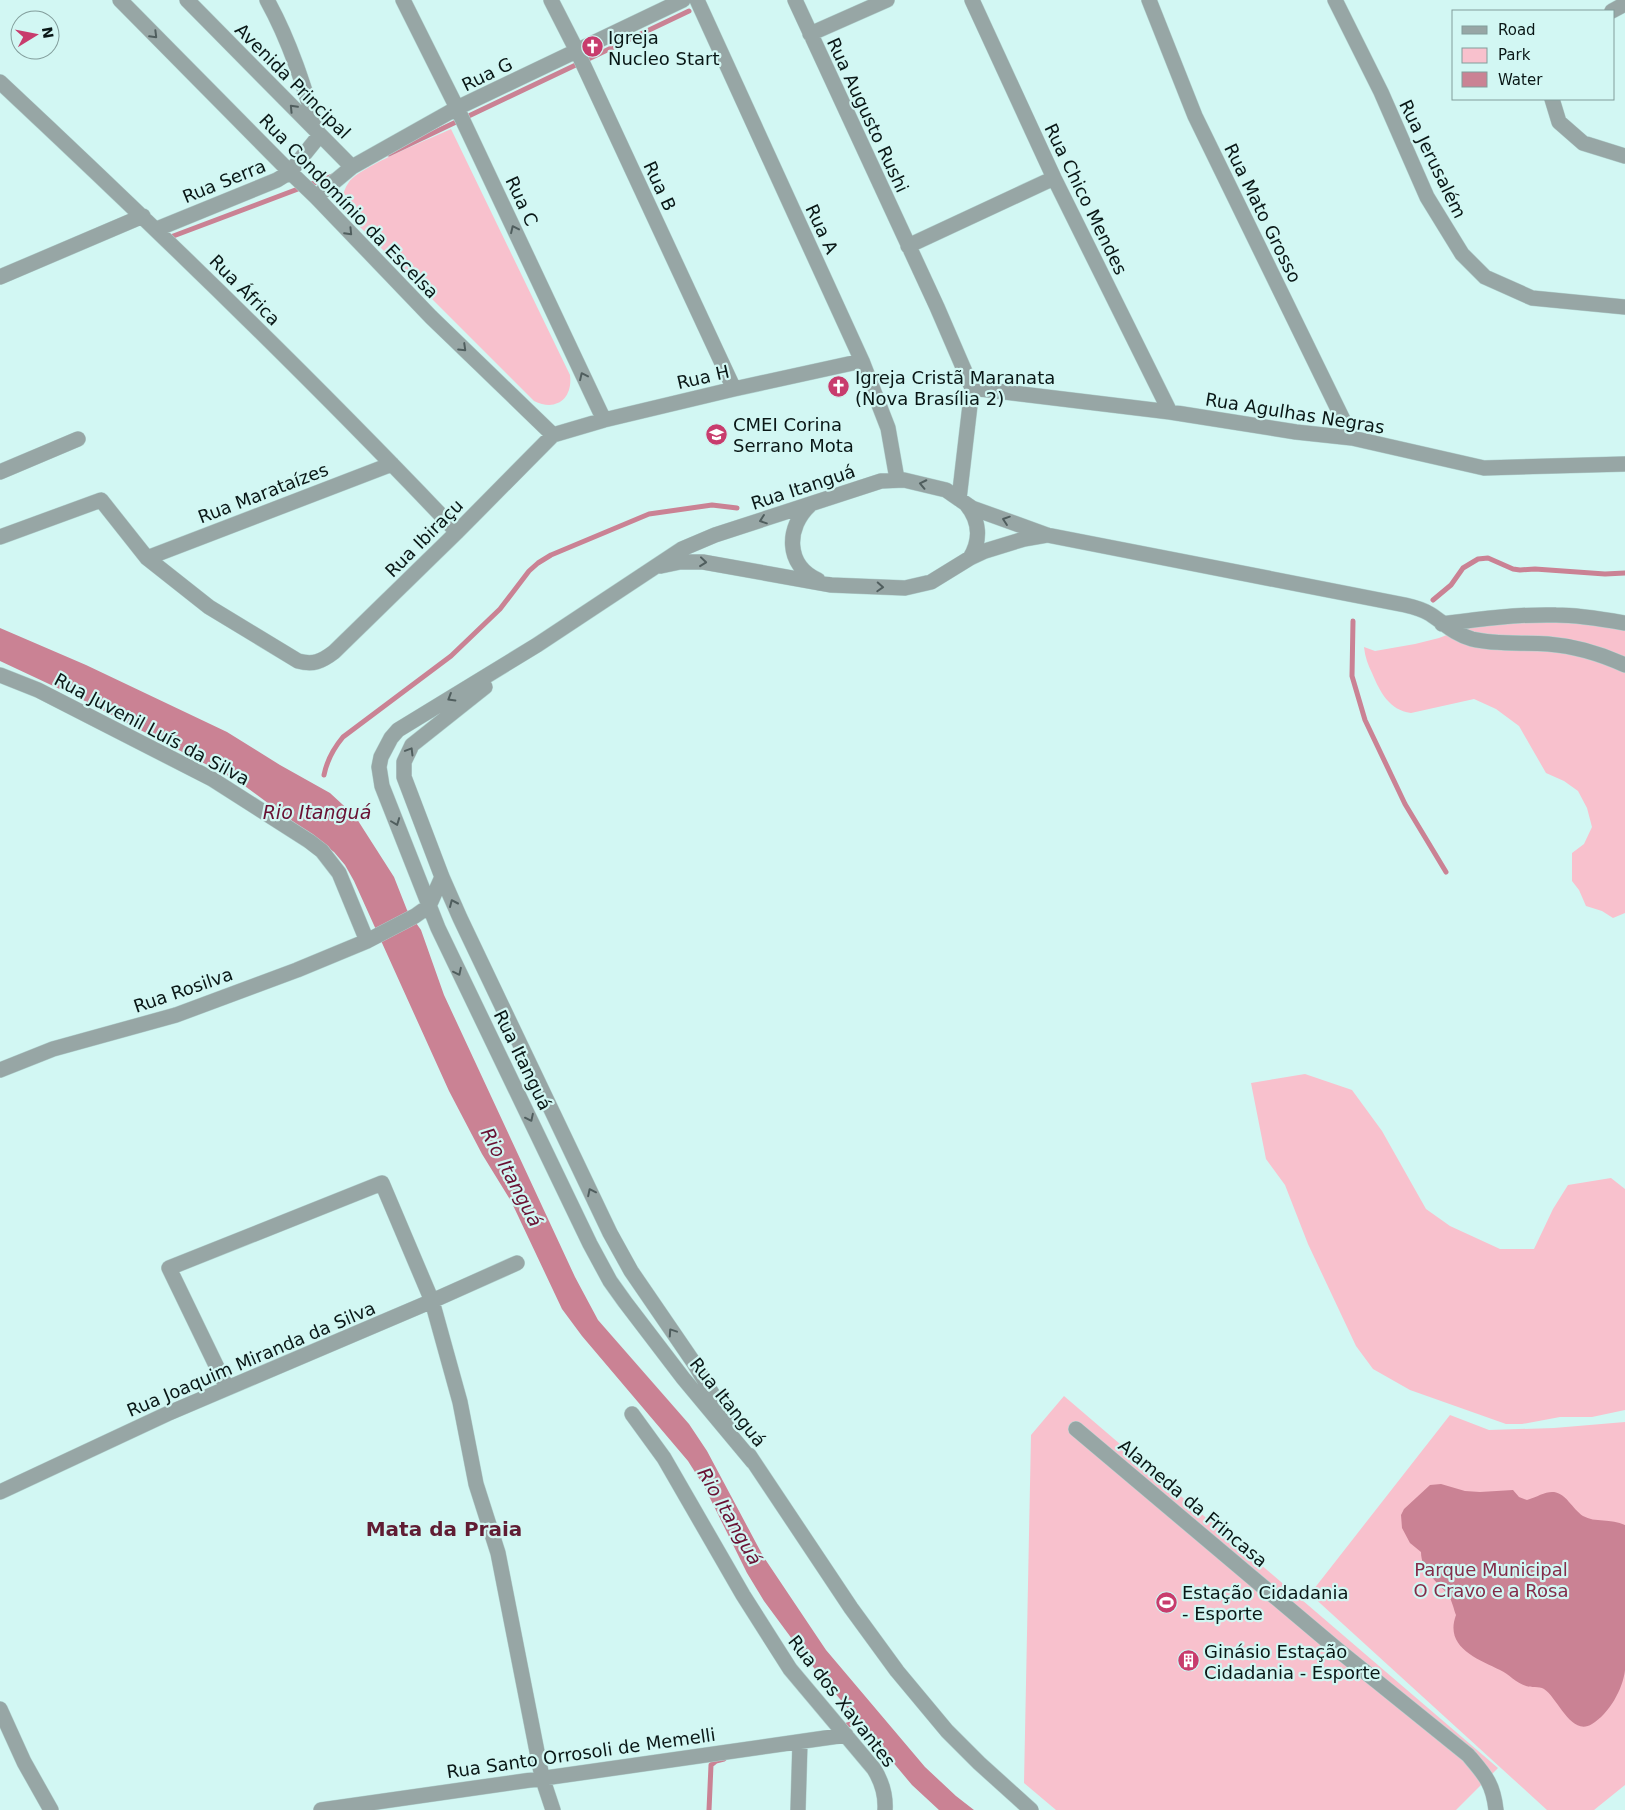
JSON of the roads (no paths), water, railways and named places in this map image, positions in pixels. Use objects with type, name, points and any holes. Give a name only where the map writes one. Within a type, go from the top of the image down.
[{"type":"street","name":"Rua Condomínio da Escelsa","points":[[120,0],[316,196],[432,317],[554,435]]},
{"type":"street","name":"Avenida Principal","points":[[187,0],[319,136],[352,167]]},
{"type":"street","points":[[267,0],[293,55],[319,136]]},
{"type":"street","name":"Rua C","points":[[403,0],[457,108],[604,420]]},
{"type":"street","name":"Rua B","points":[[551,0],[577,51],[734,389]]},
{"type":"street","name":"Rua G","points":[[316,196],[352,167],[457,108],[684,0]]},
{"type":"street","name":"Rua A","points":[[697,0],[862,361],[888,428],[896,479]]},
{"type":"street","name":"Rua Augusto Rushi","points":[[795,0],[972,388]]},
{"type":"street","points":[[810,34],[887,0]]},
{"type":"street","name":"Rua Chico Mendes","points":[[972,0],[1054,178],[1170,412]]},
{"type":"street","name":"Rua Mato Grosso","points":[[1149,0],[1195,116],[1352,438]]},
{"type":"street","name":"Rua Jerusalém","points":[[1335,0],[1381,92],[1427,197],[1462,254],[1485,277],[1532,298],[1625,307]]},
{"type":"street","points":[[1614,10],[1625,4]]},
{"type":"street","name":"Rua África","points":[[0,82],[157,229],[392,464],[457,532]]},
{"type":"street","points":[[1552,100],[1559,122],[1583,143],[1625,156]]},
{"type":"street","name":"Rua Serra","points":[[157,229],[277,180],[290,172],[319,136]]},
{"type":"street","points":[[908,246],[1054,178]]},
{"type":"street","points":[[0,277],[143,216]]},
{"type":"street","name":"Rua H","points":[[554,435],[604,420],[862,361]]},
{"type":"street","points":[[970,558],[974,551],[978,534],[975,518],[962,502],[972,388]]},
{"type":"street","name":"Rua Agulhas Negras","points":[[972,388],[1170,412],[1296,432],[1352,438],[1484,468],[1625,464]]},
{"type":"street","name":"Rua Ibiraçu","points":[[147,558],[209,607],[298,661],[308,664],[318,663],[334,652],[554,435]]},
{"type":"street","points":[[0,472],[78,439]]},
{"type":"street","name":"Rua Marataízes","points":[[147,558],[392,464]]},
{"type":"street","name":"Rua Itanguá","points":[[753,1462],[683,1378],[624,1302],[599,1263],[457,970],[429,906],[382,786],[380,767],[385,747],[398,730],[537,645],[675,554],[698,541],[881,481],[896,479],[946,490],[978,511],[1047,535],[1405,604],[1429,613],[1453,632],[1474,639],[1557,645],[1598,654],[1625,665]]},
{"type":"street","points":[[0,538],[101,500],[147,558]]},
{"type":"street","points":[[810,504],[798,518],[795,526],[792,543],[794,553],[798,562],[812,578],[831,585]]},
{"type":"street","name":"Rua Itanguá","points":[[655,568],[680,562],[703,562],[831,585],[905,588],[920,586],[941,577],[970,558],[1000,546],[1047,535]]},
{"type":"street","points":[[1442,624],[1492,617],[1528,615],[1558,615],[1625,623]]},
{"type":"street","name":"Rua Itanguá","points":[[537,645],[419,739],[407,753],[404,762],[404,777],[442,877],[490,983],[619,1250],[694,1364],[753,1462]]},
{"type":"street","name":"Rua Juvenil Luís da Silva","points":[[0,675],[38,690],[212,779],[309,841],[322,851],[339,872],[372,939]]},
{"type":"street","points":[[429,906],[442,877]]},
{"type":"street","name":"Rua Rosilva","points":[[0,1070],[53,1049],[176,1015],[297,970],[372,939],[415,916],[429,906]]},
{"type":"street","points":[[228,1388],[169,1268],[382,1183],[432,1301],[460,1402],[476,1484],[498,1553],[542,1777],[553,1810]]},
{"type":"street","name":"Rua Joaquim Miranda da Silva","points":[[0,1492],[169,1413],[517,1263]]},
{"type":"street","name":"Rua dos Xavantes","points":[[632,1414],[664,1458],[742,1596],[790,1669],[874,1769],[884,1793],[885,1810]]},
{"type":"street","name":"Alameda da Frincasa","points":[[1076,1430],[1338,1650],[1468,1755],[1486,1776],[1494,1793],[1496,1810]]},
{"type":"street","points":[[753,1462],[851,1608],[896,1671],[947,1730],[979,1763],[1031,1810]]},
{"type":"street","points":[[0,1709],[24,1762],[51,1810]]},
{"type":"street","name":"Rua Santo Orrosoli de Memelli","points":[[321,1810],[846,1735]]},
{"type":"street","points":[[798,1810],[800,1742]]},
{"type":"water","name":"Rio Itanguá","points":[[0,628],[86,665],[227,732],[330,793],[355,816],[394,877],[407,910],[421,930],[444,995],[575,1277],[598,1320],[689,1424],[707,1451],[763,1556],[826,1650],[925,1767],[974,1810],[939,1810],[912,1785],[809,1662],[764,1601],[747,1573],[705,1488],[688,1461],[582,1336],[562,1309],[511,1201],[482,1154],[449,1091],[345,865],[334,852],[238,781],[81,699],[0,661]]},
{"type":"water","points":[[1441,1484],[1465,1491],[1513,1490],[1519,1497],[1527,1500],[1549,1492],[1559,1493],[1583,1516],[1625,1525],[1624,1677],[1618,1693],[1609,1708],[1592,1724],[1584,1727],[1571,1721],[1544,1689],[1522,1685],[1503,1672],[1473,1656],[1459,1644],[1455,1636],[1456,1615],[1450,1598],[1427,1571],[1421,1552],[1410,1543],[1402,1528],[1401,1515],[1404,1509],[1430,1485]]},
{"type":"waterway","points":[[389,154],[689,11]]},
{"type":"waterway","points":[[168,238],[335,175]]},
{"type":"waterway","points":[[324,775],[331,755],[343,737],[451,656],[500,609],[529,571],[538,563],[551,555],[649,514],[712,505],[737,508]]},
{"type":"waterway","points":[[1433,600],[1451,585],[1463,568],[1478,559],[1488,558],[1513,569],[1520,570],[1535,569],[1605,574],[1625,573]]},
{"type":"waterway","points":[[1353,621],[1352,676],[1365,720],[1405,804],[1446,872]]},
{"type":"waterway","points":[[841,1727],[864,1720]]},
{"type":"waterway","points":[[709,1810],[711,1765],[716,1761],[724,1759]]},
{"type":"place","name":"Igreja Nucleo Start","points":[[592,47]]},
{"type":"place","name":"Igreja Cristã Maranata (Nova Brasília 2)","points":[[839,387]]},
{"type":"place","name":"CMEI Corina Serrano Mota","points":[[717,434]]},
{"type":"place","name":"Estação Cidadania - Esporte","points":[[1166,1602]]},
{"type":"place","name":"Ginásio Estação Cidadania - Esporte","points":[[1188,1661]]},
{"type":"district","name":"Mata da Praia","points":[[444,1529]]},
{"type":"park label","name":"Parque Municipal O Cravo e a Rosa","points":[[1491,1579]]}]
